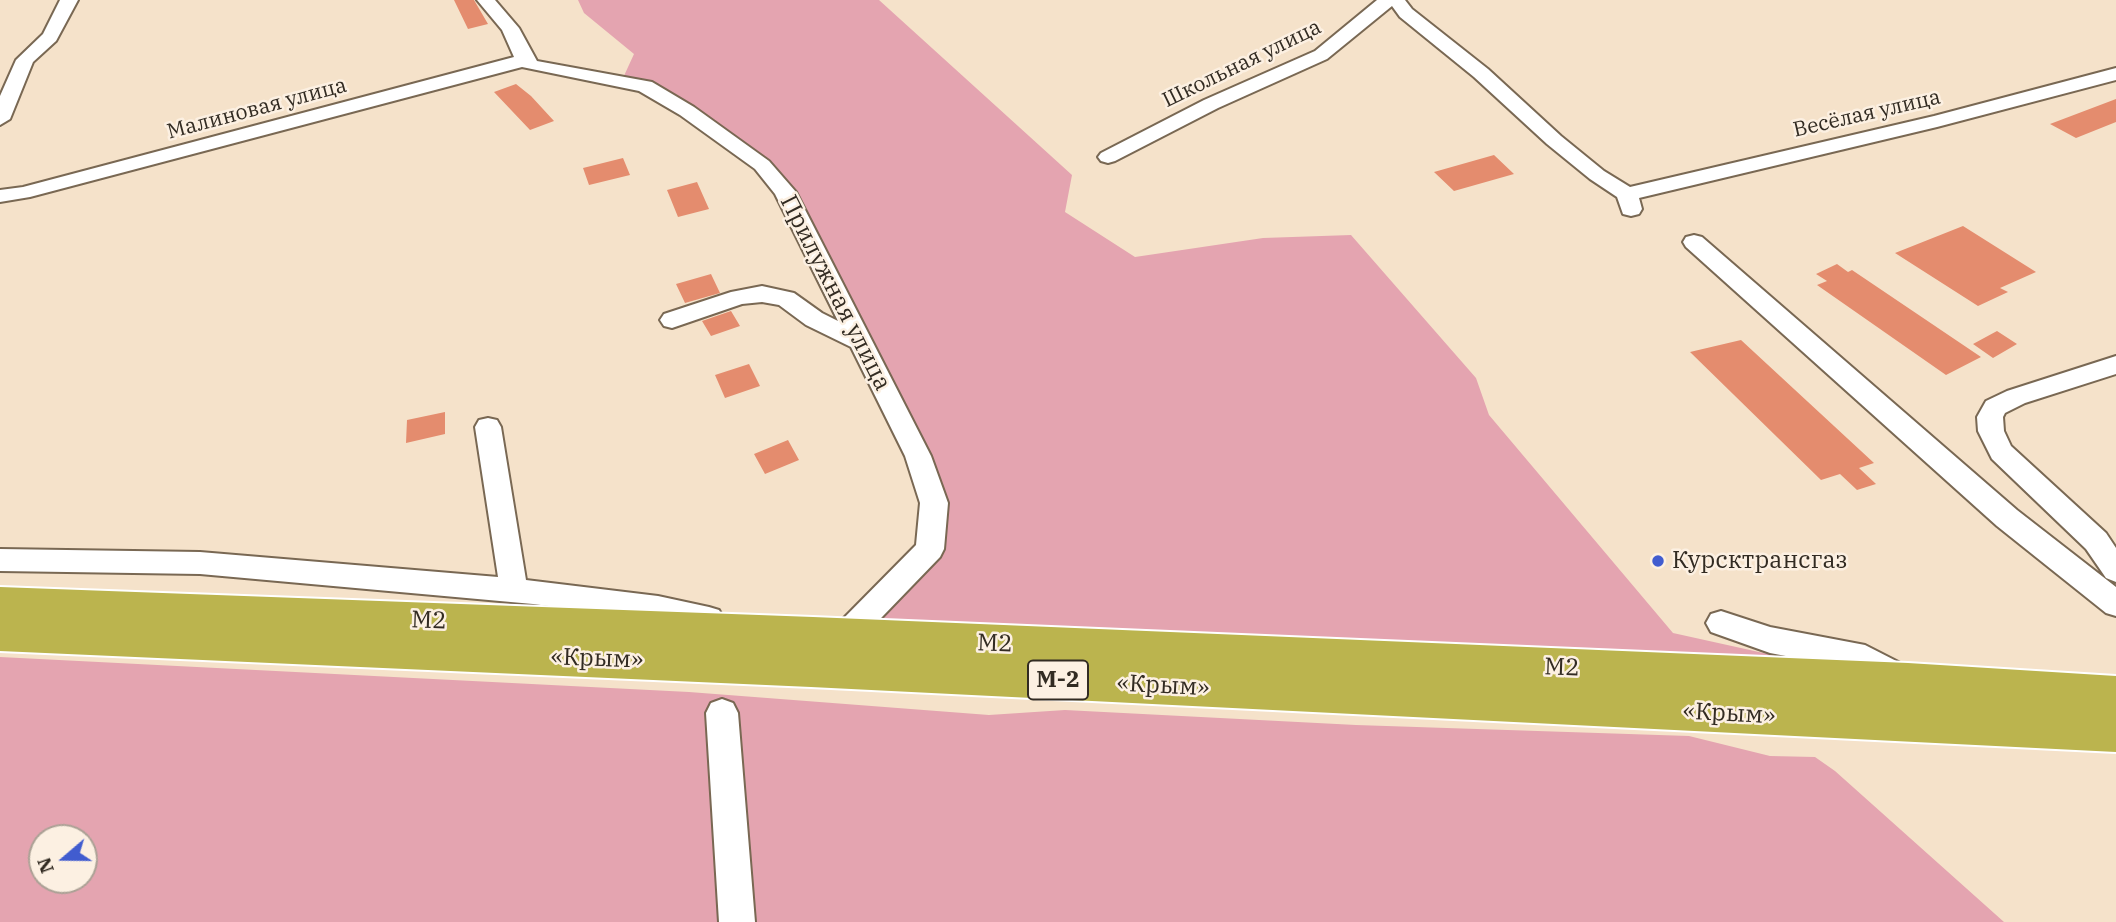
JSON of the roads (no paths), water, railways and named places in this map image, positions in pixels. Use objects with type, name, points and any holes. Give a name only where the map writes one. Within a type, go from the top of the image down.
[{"type":"highway","name":"М2","points":[[0,605],[845,637],[1908,683],[2116,696]]},
{"type":"highway","name":"«Крым»","points":[[0,633],[811,668],[2116,731]]},
{"type":"street","points":[[0,119],[25,60],[50,37],[69,0]]},
{"type":"street","points":[[486,0],[510,28],[524,60]]},
{"type":"street","name":"Школьная улица","points":[[1108,157],[1211,104],[1321,55],[1388,0]]},
{"type":"street","name":"Весёлая улица","points":[[1396,0],[1406,13],[1629,202],[2116,74]]},
{"type":"street","name":"Малиновая улица","points":[[0,197],[401,95],[524,60]]},
{"type":"street","name":"Прилужная улица","points":[[524,60],[548,69],[645,86],[687,111],[762,165],[785,192],[918,456],[934,503],[930,549],[845,637]]},
{"type":"street","points":[[1694,242],[2007,518],[2116,604]]},
{"type":"street","points":[[672,320],[739,297],[762,293],[786,298],[814,319],[859,341]]},
{"type":"street","points":[[2116,365],[2016,397],[1996,407],[1990,417],[1991,431],[2001,452],[2026,479],[2106,538],[2116,570]]},
{"type":"street","points":[[488,427],[514,591]]},
{"type":"street","points":[[0,560],[200,563],[514,591],[658,608],[734,625],[739,633]]},
{"type":"street","points":[[1721,623],[1770,640],[1865,658],[1908,683]]},
{"type":"street","points":[[722,713],[737,922]]},
{"type":"place","name":"Курсктрансгаз","points":[[1658,561]]}]
